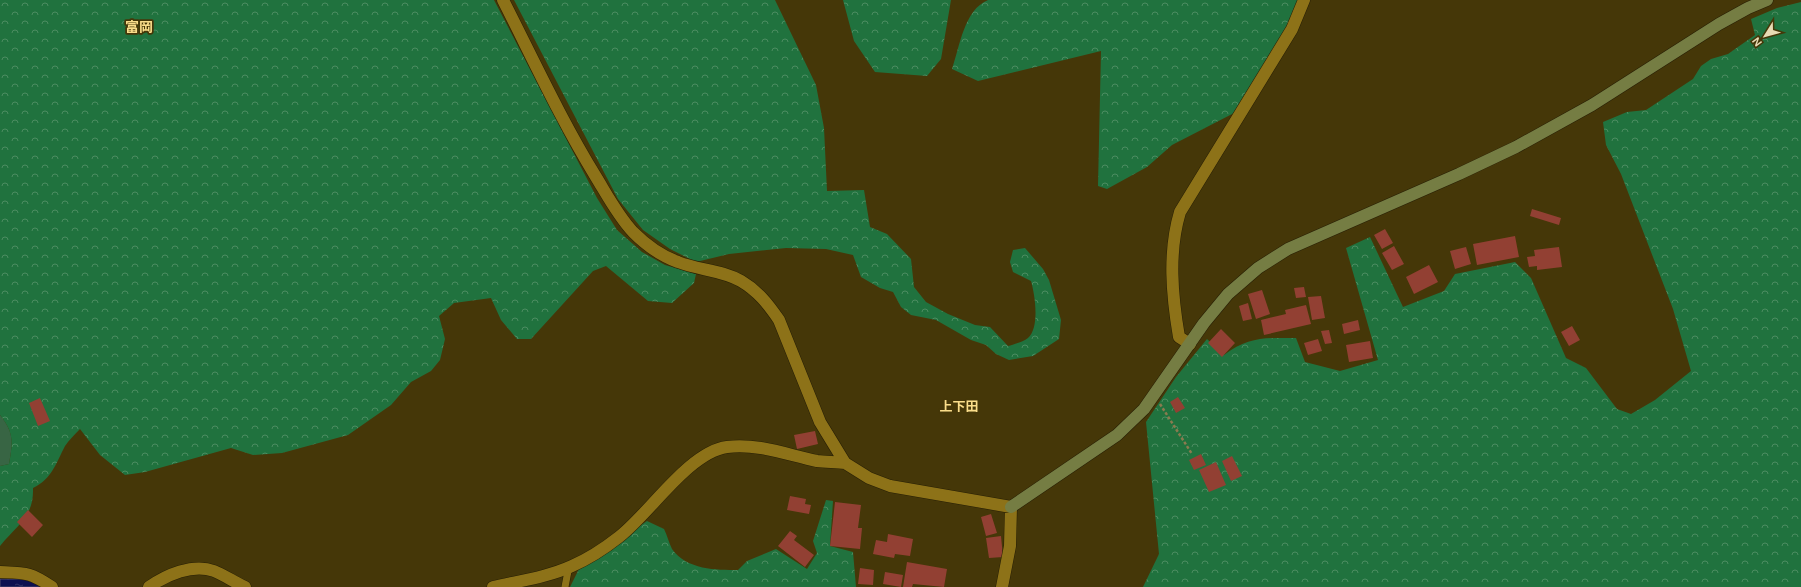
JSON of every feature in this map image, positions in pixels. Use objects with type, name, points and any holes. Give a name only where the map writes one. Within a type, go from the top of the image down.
[{"type":"street","points":[[503,0],[580,150],[610,200],[633,231],[658,253],[678,262],[725,274],[741,281],[758,293],[769,305],[778,320],[820,422],[844,463]]},
{"type":"street","points":[[1190,344],[1179,337],[1175,310],[1174,232],[1180,212],[1292,29],[1304,0]]},
{"type":"street","points":[[493,587],[572,566],[618,538],[652,507],[683,472],[712,452],[726,447],[746,446],[819,461],[844,463],[864,475],[890,486],[1011,507],[1117,435],[1144,409],[1204,323],[1228,294],[1258,268],[1288,249],[1459,174],[1516,147],[1592,105],[1719,24],[1748,8],[1767,0]]},
{"type":"street","points":[[1002,587],[1010,546],[1011,507]]},
{"type":"street","points":[[148,587],[162,578],[180,571],[197,570],[212,570],[245,587]]},
{"type":"street","points":[[0,572],[26,573],[35,576],[52,587]]},
{"type":"lane","points":[[565,587],[568,571],[572,566]]},
{"type":"path","points":[[1155,395],[1192,454]]},
{"type":"green space","points":[[0,0],[494,0],[597,198],[617,230],[642,252],[665,265],[696,274],[694,283],[672,303],[648,301],[606,266],[593,271],[531,339],[517,339],[501,320],[491,298],[454,303],[439,316],[445,339],[440,360],[431,371],[411,382],[391,405],[348,435],[282,453],[253,455],[231,448],[145,472],[125,475],[100,455],[80,429],[65,446],[49,475],[45,480],[33,488],[33,498],[27,514],[0,546],[0,466],[9,464],[12,443],[8,427],[0,415]]},
{"type":"green space","points":[[514,0],[775,0],[816,85],[824,128],[827,191],[864,190],[870,227],[887,234],[911,259],[914,287],[926,302],[948,314],[975,325],[990,327],[1008,346],[1028,338],[1032,333],[1034,326],[1036,311],[1031,281],[1013,272],[1010,262],[1013,250],[1025,248],[1043,269],[1049,280],[1061,320],[1059,339],[1033,356],[1009,360],[996,354],[986,345],[971,340],[936,320],[911,315],[901,307],[893,292],[880,288],[861,277],[853,255],[826,249],[786,248],[729,254],[696,262],[670,249],[643,230],[618,199]]},
{"type":"green space","points":[[843,0],[951,0],[941,59],[927,76],[875,72],[854,41]]},
{"type":"green space","points":[[988,0],[1298,0],[1285,32],[1236,112],[1172,145],[1147,167],[1107,189],[1098,186],[1101,51],[978,81],[952,69],[968,20],[980,5]]},
{"type":"green space","points":[[1801,2],[1801,587],[1143,587],[1159,554],[1146,422],[1176,377],[1207,339],[1224,355],[1242,344],[1258,339],[1296,338],[1305,362],[1340,371],[1378,360],[1346,248],[1370,237],[1403,307],[1444,291],[1455,274],[1515,262],[1531,278],[1566,358],[1586,368],[1617,409],[1631,414],[1655,400],[1691,371],[1673,309],[1621,174],[1606,145],[1603,122],[1627,112],[1646,110],[1693,79],[1701,66],[1711,59],[1728,54],[1755,35],[1751,19],[1777,8]]},
{"type":"green space","points":[[0,415],[8,427],[12,443],[9,464],[0,466]]},
{"type":"green space","points":[[826,500],[833,501],[830,546],[853,552],[856,587],[570,587],[580,567],[647,521],[664,529],[672,549],[678,556],[694,565],[711,569],[738,570],[747,561],[776,549],[807,569],[817,553],[813,541]]},
{"type":"water","points":[[0,579],[31,579],[43,587],[0,587]]},
{"type":"building","points":[[1532,209],[1561,218],[1559,225],[1530,216]]},
{"type":"building","points":[[1385,229],[1393,243],[1382,249],[1374,235]]},
{"type":"building","points":[[1515,236],[1519,257],[1477,265],[1473,244]]},
{"type":"building","points":[[1394,246],[1404,264],[1392,270],[1382,253]]},
{"type":"building","points":[[1466,247],[1471,264],[1455,269],[1450,251]]},
{"type":"building","points":[[1559,247],[1562,267],[1537,270],[1537,266],[1529,267],[1527,257],[1535,256],[1534,250]]},
{"type":"building","points":[[1429,265],[1438,282],[1414,294],[1406,277]]},
{"type":"building","points":[[1304,287],[1306,297],[1296,298],[1294,288]]},
{"type":"building","points":[[1262,290],[1270,314],[1256,319],[1248,294]]},
{"type":"building","points":[[1321,296],[1325,318],[1312,320],[1308,297]]},
{"type":"building","points":[[1248,303],[1252,319],[1243,321],[1239,306]]},
{"type":"building","points":[[1306,305],[1311,324],[1264,335],[1261,320],[1286,314],[1285,310]]},
{"type":"building","points":[[1358,320],[1360,330],[1344,334],[1342,324]]},
{"type":"building","points":[[1572,326],[1580,340],[1569,346],[1561,332]]},
{"type":"building","points":[[1221,329],[1235,343],[1222,357],[1208,343]]},
{"type":"building","points":[[1329,330],[1332,343],[1325,344],[1321,331]]},
{"type":"building","points":[[1318,339],[1322,351],[1308,355],[1304,343]]},
{"type":"building","points":[[1370,341],[1373,358],[1349,362],[1346,345]]},
{"type":"building","points":[[1178,397],[1185,408],[1176,413],[1170,402]]},
{"type":"building","points":[[40,398],[50,421],[38,426],[29,403]]},
{"type":"building","points":[[815,431],[818,444],[797,449],[794,435]]},
{"type":"building","points":[[1201,454],[1206,465],[1194,470],[1189,460]]},
{"type":"building","points":[[1232,456],[1242,476],[1231,481],[1222,461]]},
{"type":"building","points":[[1216,462],[1226,485],[1209,492],[1199,470]]},
{"type":"building","points":[[790,496],[806,499],[805,504],[811,505],[809,514],[787,510]]},
{"type":"building","points":[[835,502],[861,505],[858,528],[862,528],[860,549],[830,546]]},
{"type":"building","points":[[28,510],[43,525],[32,537],[17,522]]},
{"type":"building","points":[[991,514],[997,533],[986,536],[981,517]]},
{"type":"building","points":[[790,531],[797,536],[794,540],[814,555],[805,567],[778,546]]},
{"type":"building","points":[[888,534],[913,539],[910,556],[895,554],[894,558],[873,554],[876,540],[887,542]]},
{"type":"building","points":[[1001,536],[1003,557],[989,558],[986,538]]},
{"type":"building","points":[[907,562],[947,569],[944,587],[913,584],[912,587],[903,587]]},
{"type":"building","points":[[860,568],[874,570],[873,585],[858,584]]},
{"type":"building","points":[[885,572],[903,575],[901,587],[883,584]]},
{"type":"district","name":"富岡","points":[[139,27]]},
{"type":"district","name":"上下田","points":[[959,406]]}]
